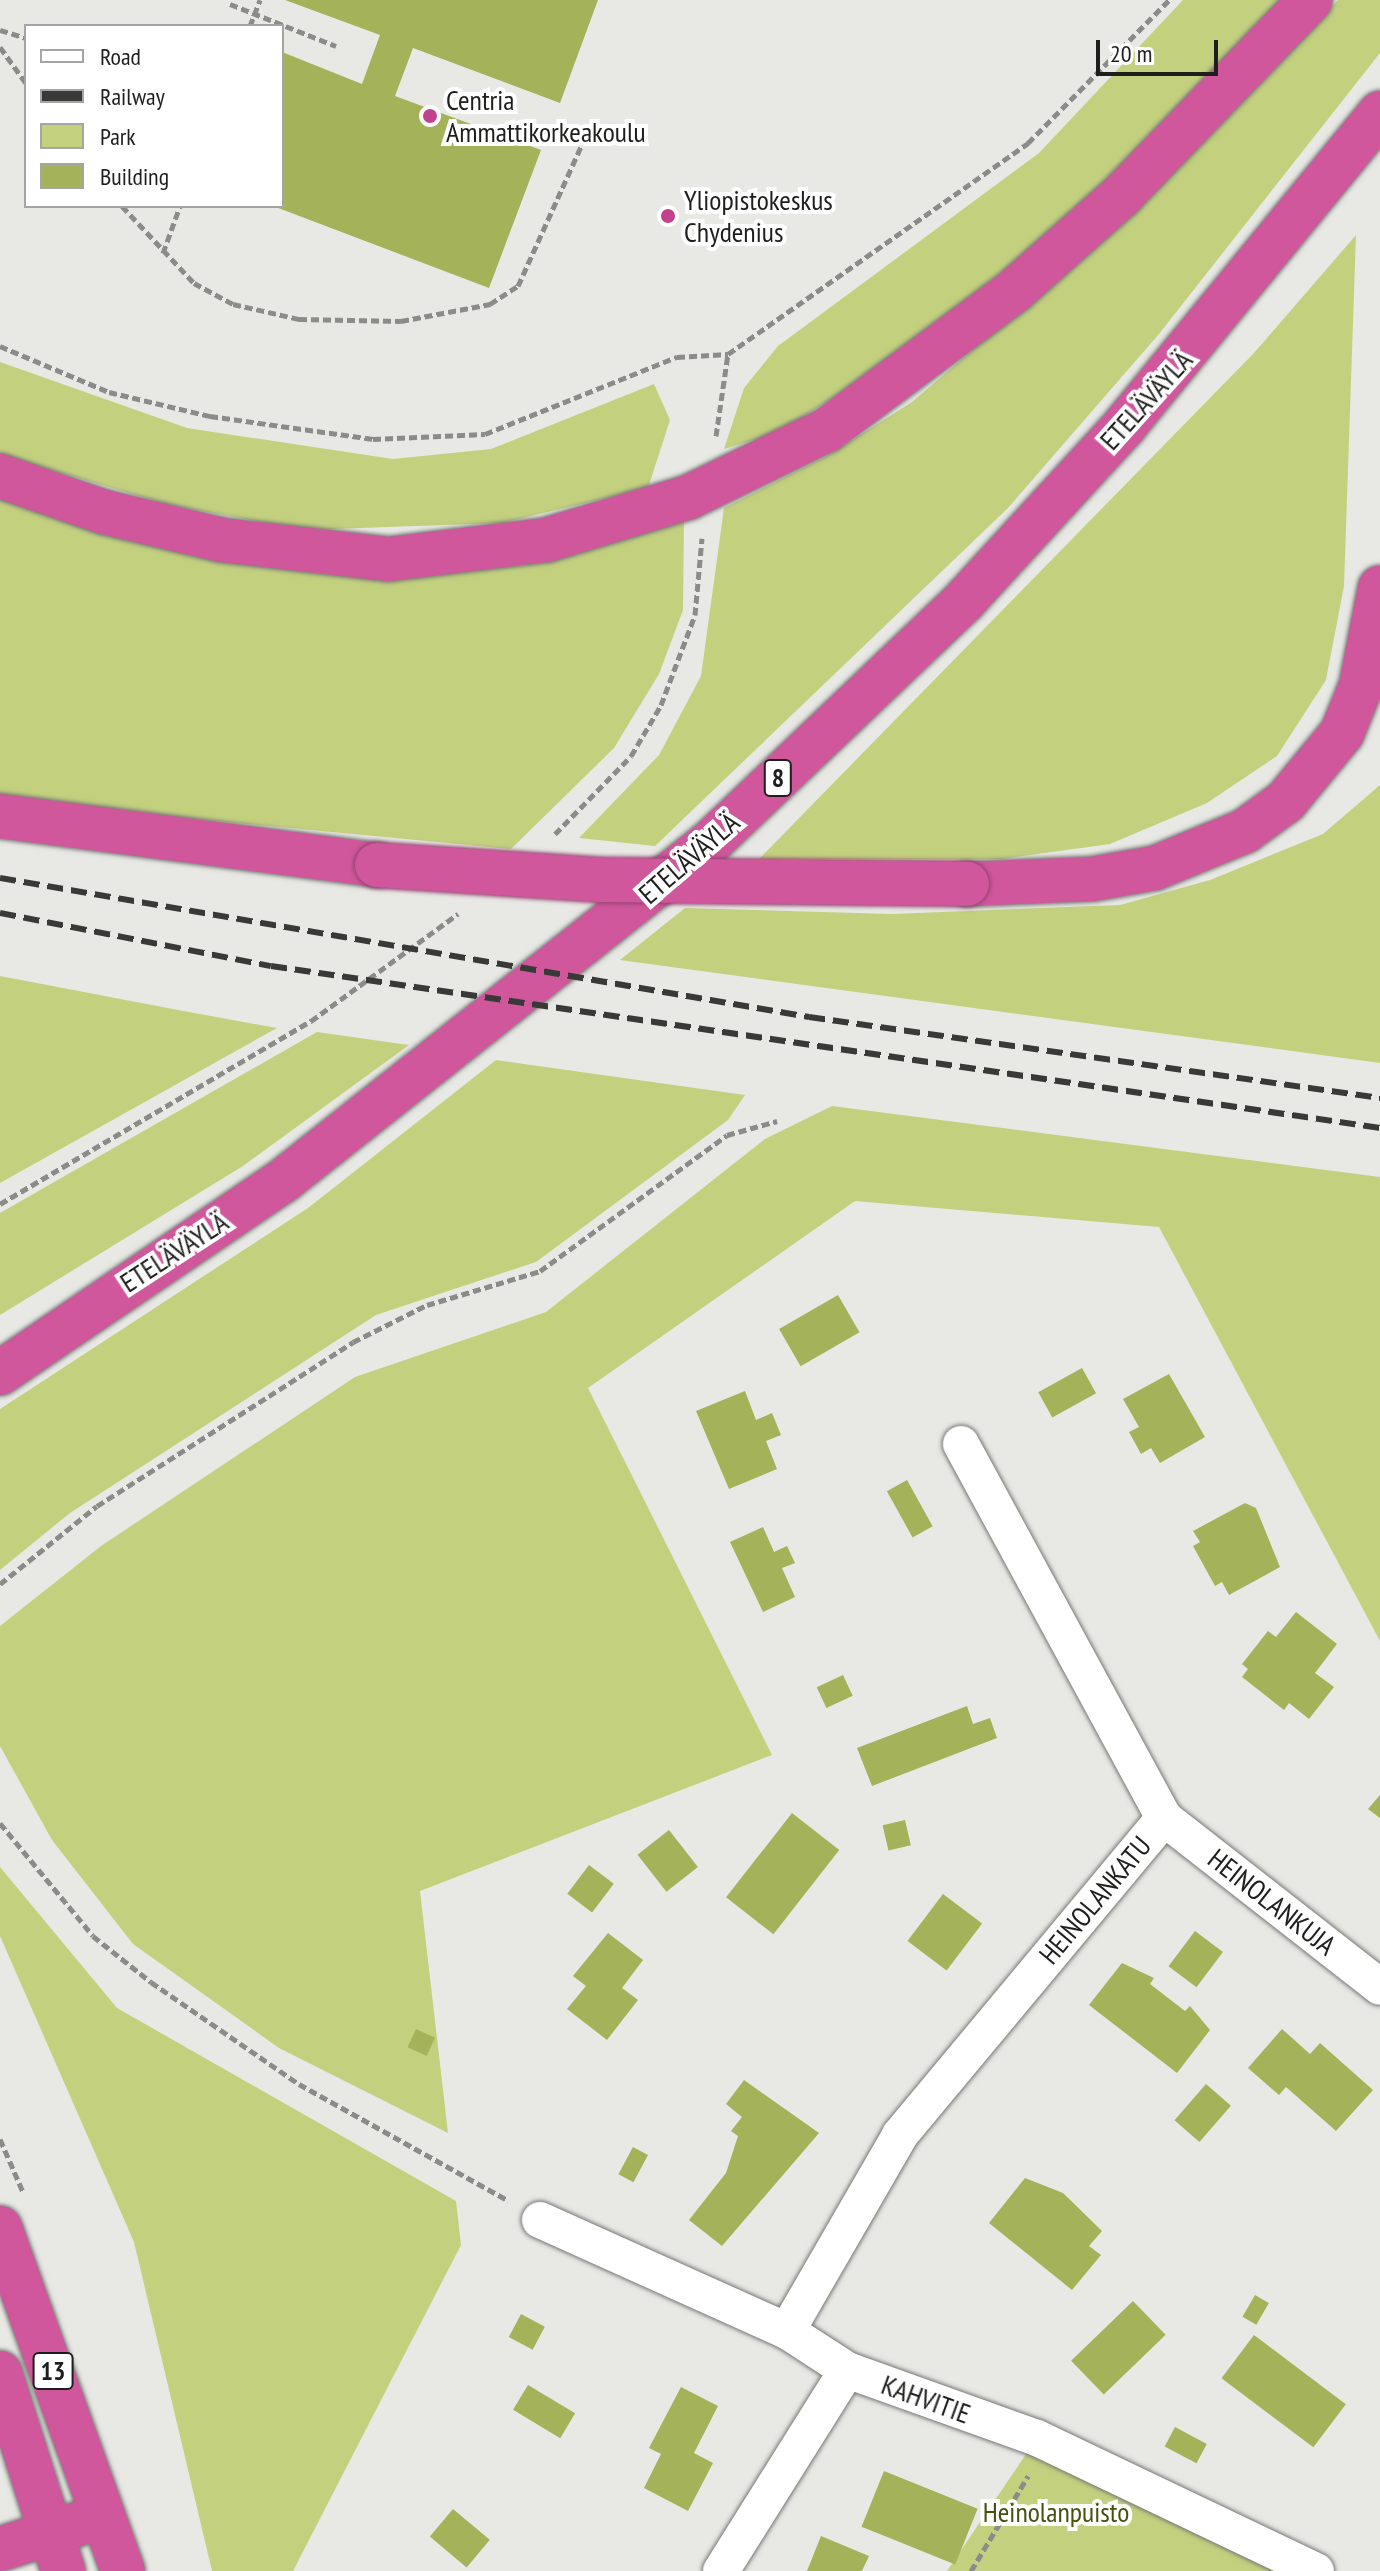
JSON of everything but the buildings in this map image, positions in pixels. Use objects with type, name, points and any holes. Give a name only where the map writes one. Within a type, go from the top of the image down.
[{"type":"highway","points":[[0,476],[104,512],[222,540],[389,559],[546,540],[689,497],[827,430],[968,327],[1122,195],[1310,0]]},
{"type":"highway","name":"ETELÄVÄYLÄ","points":[[0,1373],[65,1324],[284,1180],[712,841],[964,601],[1114,437],[1380,113]]},
{"type":"highway","points":[[0,816],[377,865],[600,880],[967,884],[1092,879],[1155,868],[1245,831],[1286,801],[1342,733],[1361,686],[1380,588]]},
{"type":"highway","name":"ETELÄVÄYLÄ","points":[[0,1354],[65,1324]]},
{"type":"highway","name":"13","points":[[0,2228],[123,2571]]},
{"type":"highway","name":"13","points":[[0,2373],[58,2552]]},
{"type":"highway","points":[[0,2549],[58,2552],[105,2515]]},
{"type":"street","name":"HEINOLANKATU","points":[[787,2331],[900,2135],[1164,1818],[961,1444]]},
{"type":"street","name":"HEINOLANKUJA","points":[[1164,1818],[1380,1987]]},
{"type":"street","name":"KAHVITIE","points":[[540,2220],[787,2331],[847,2370],[1047,2443],[1316,2571]]},
{"type":"street","points":[[721,2571],[847,2370]]},
{"type":"path","points":[[251,24],[260,0]]},
{"type":"path","points":[[0,346],[155,405],[373,439],[485,434],[677,357],[728,354],[1028,143],[1169,0]]},
{"type":"path","points":[[230,4],[336,46]]},
{"type":"path","points":[[0,30],[24,37]]},
{"type":"path","points":[[0,47],[24,80]]},
{"type":"path","points":[[124,208],[194,283],[233,304],[299,319],[401,321],[490,304],[518,286],[589,129]]},
{"type":"path","points":[[163,253],[179,208]]},
{"type":"path","points":[[715,447],[728,354]]},
{"type":"path","points":[[544,845],[631,756],[661,705],[695,615],[703,533]]},
{"type":"path","points":[[0,1204],[311,1021],[465,908]]},
{"type":"path","points":[[0,1584],[97,1506],[353,1342],[427,1305],[540,1271],[727,1135],[777,1121]]},
{"type":"path","points":[[0,1823],[93,1936],[187,2009],[299,2084],[540,2220]]},
{"type":"path","points":[[971,2571],[1047,2443]]},
{"type":"green space","points":[[1183,0],[1282,0],[1103,186],[929,337],[779,432],[724,449],[744,388],[778,346],[1039,153]]},
{"type":"green space","points":[[1338,0],[1380,0],[1380,53],[1159,334],[1008,508],[655,846],[579,838],[659,755],[701,676],[724,508],[827,456],[912,402],[1139,208]]},
{"type":"green space","points":[[1356,235],[1344,586],[1326,680],[1277,756],[1207,803],[1110,844],[1002,859],[759,859],[1254,353]]},
{"type":"green space","points":[[0,362],[187,428],[393,459],[491,449],[654,384],[670,420],[648,488],[502,523],[304,530],[170,505],[0,455]]},
{"type":"green space","points":[[0,498],[282,569],[414,575],[526,565],[684,519],[683,610],[659,674],[614,748],[511,849],[91,809],[0,794]]},
{"type":"green space","points":[[1380,785],[1380,1063],[620,960],[685,908],[891,914],[1120,905],[1210,880],[1323,834]]},
{"type":"green space","points":[[0,976],[194,1013],[277,1028],[0,1183]]},
{"type":"green space","points":[[317,1032],[409,1045],[243,1166],[0,1315],[0,1213]]},
{"type":"green space","points":[[496,1060],[745,1095],[728,1120],[536,1262],[376,1315],[70,1513],[0,1570],[0,1409],[308,1208]]},
{"type":"green space","points":[[832,1106],[1380,1177],[1380,1641],[1159,1227],[855,1201],[588,1388],[772,1755],[420,1891],[448,2133],[279,2048],[133,1944],[52,1840],[0,1746],[0,1626],[101,1546],[355,1377],[546,1312],[765,1139]]},
{"type":"green space","points":[[0,1867],[117,2008],[456,2201],[461,2245],[293,2571],[212,2571],[134,2242],[0,1936]]},
{"type":"green space","name":"Heinolanpuisto","points":[[1037,2438],[1301,2571],[947,2571]]},
{"type":"railway","points":[[0,878],[809,1017],[1380,1098]]},
{"type":"railway","points":[[0,913],[271,966],[1380,1128]]},
{"type":"place","name":"Centria Ammattikorkeakoulu","points":[[430,116]]},
{"type":"place","name":"Yliopistokeskus Chydenius","points":[[668,216]]}]
